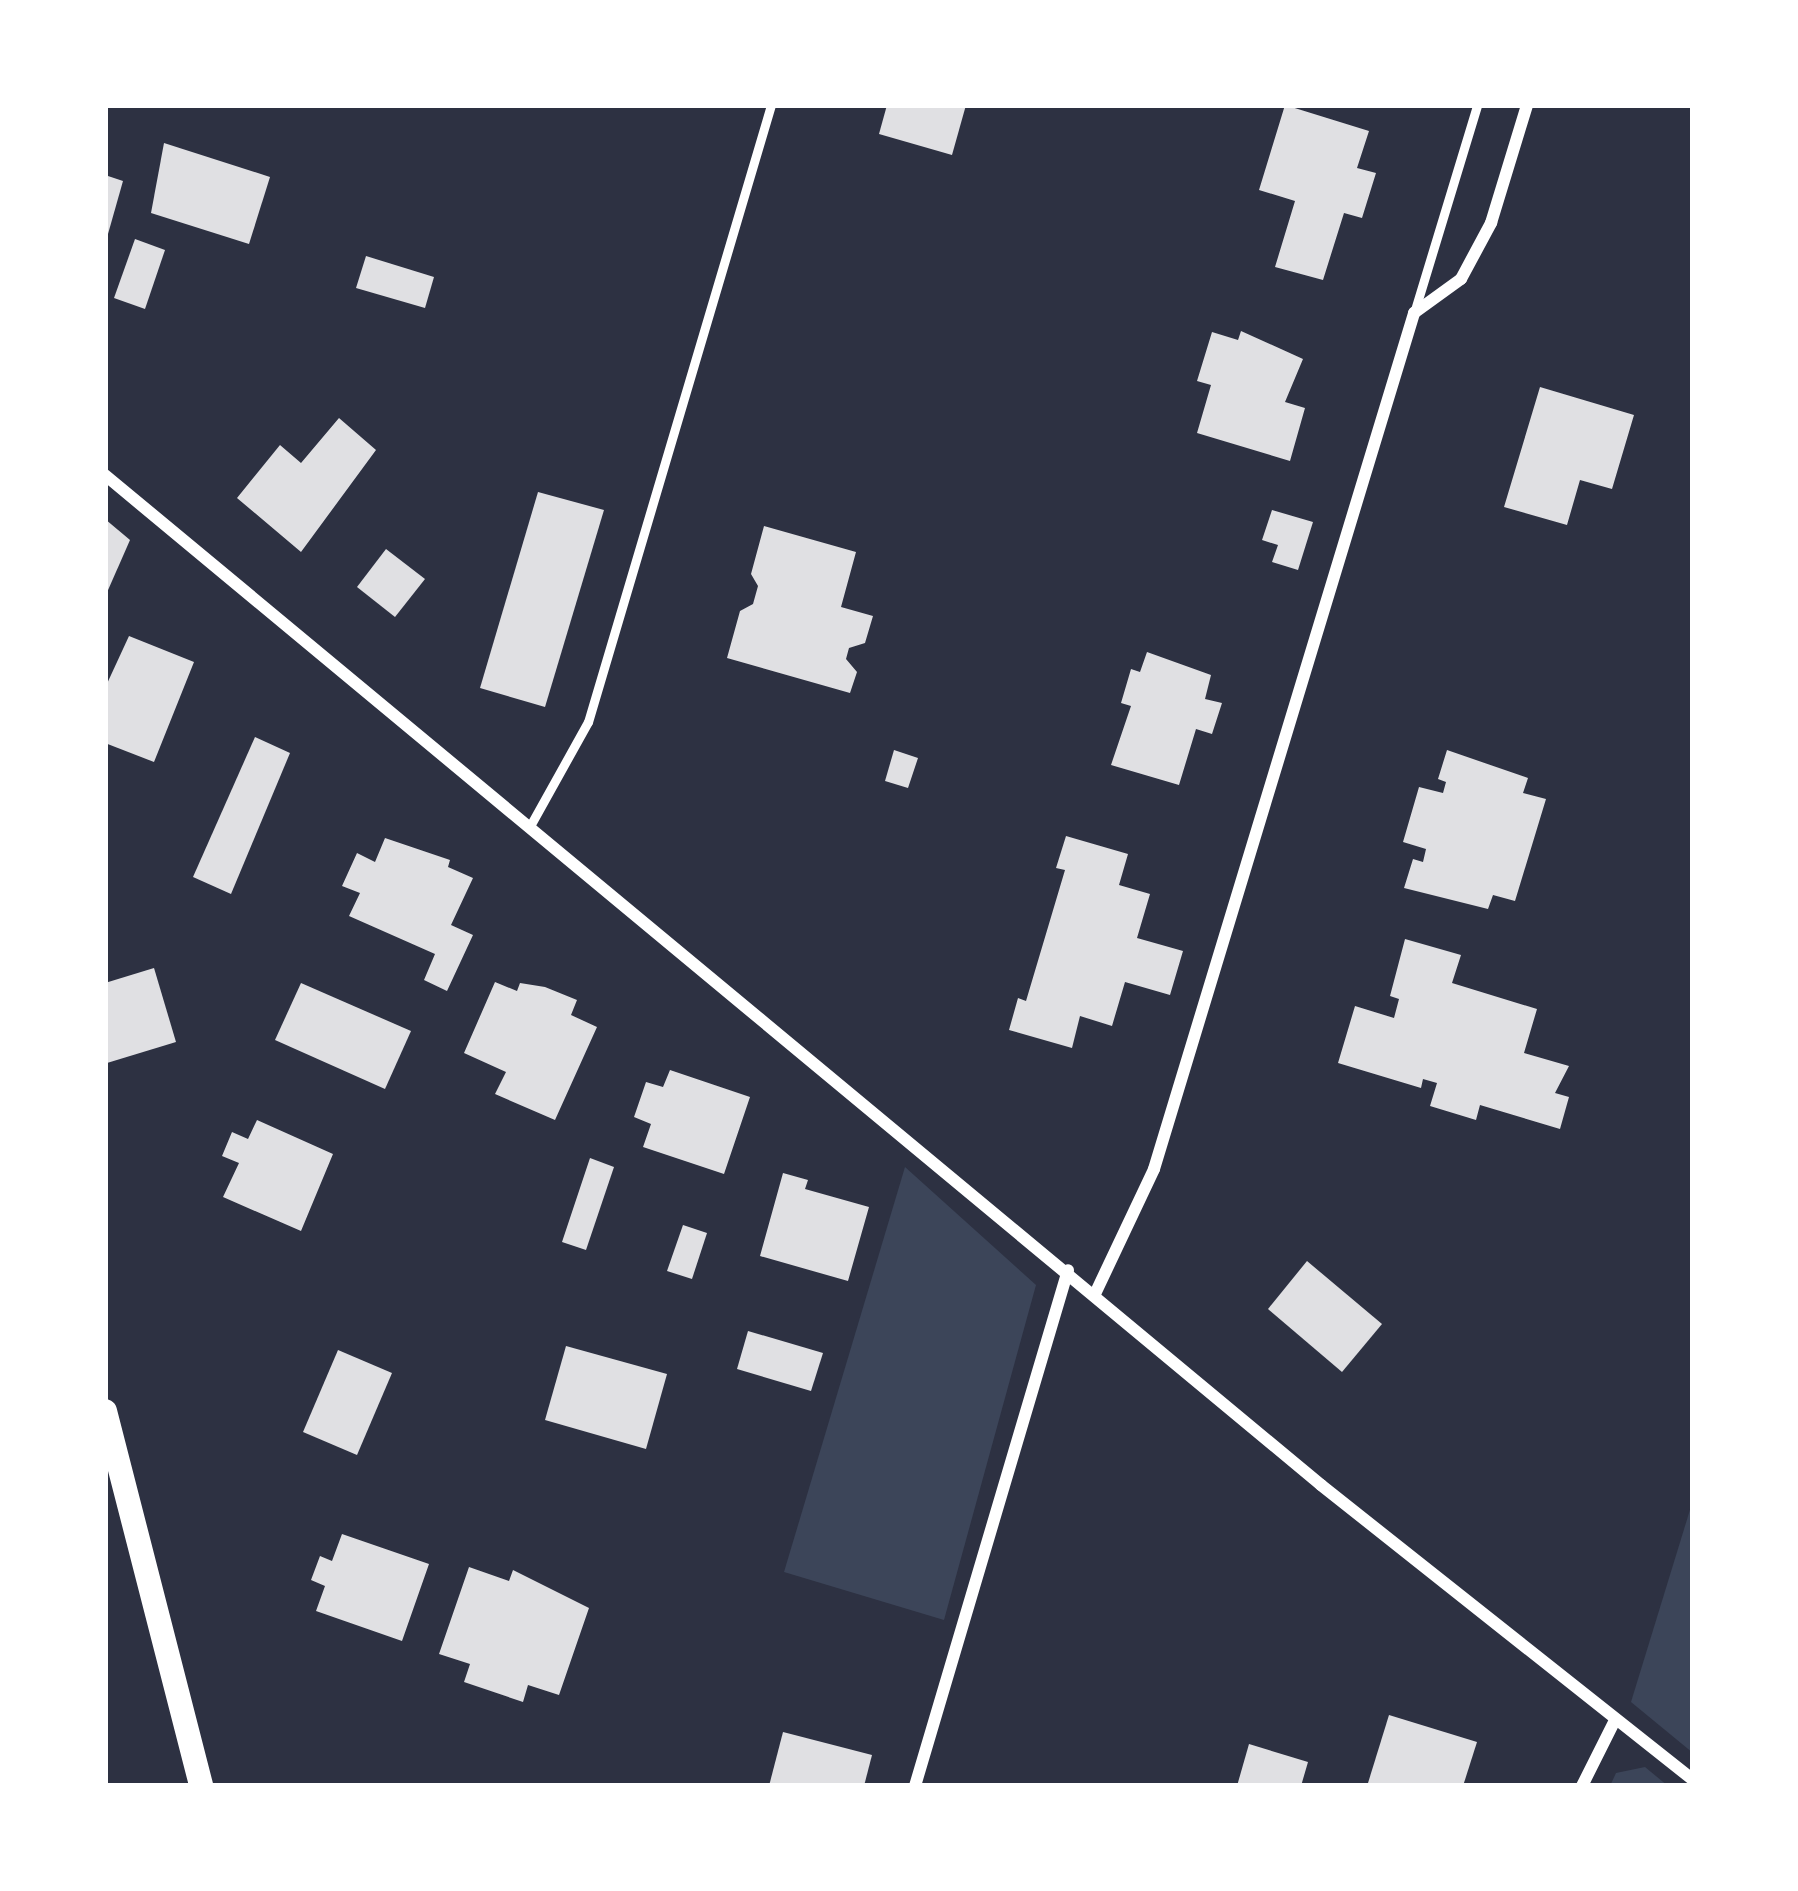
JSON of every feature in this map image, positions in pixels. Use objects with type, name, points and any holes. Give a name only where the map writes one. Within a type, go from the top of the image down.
[{"type":"main road","points":[[105,1411],[201,1786]]},
{"type":"street","points":[[1096,1294],[1154,1169],[1414,313],[1461,279],[1491,224],[1527,105]]},
{"type":"street","points":[[105,476],[1693,1780]]},
{"type":"street","points":[[915,1786],[1068,1270]]},
{"type":"street","points":[[1582,1786],[1615,1720]]},
{"type":"lane","points":[[530,826],[588,722],[771,105]]},
{"type":"lane","points":[[1414,313],[1477,105]]},
{"type":"shaded area","points":[[905,1167],[1036,1285],[944,1620],[784,1572]]},
{"type":"shaded area","points":[[1693,1500],[1693,1753],[1631,1702]]},
{"type":"shaded area","points":[[1645,1767],[1668,1786],[1610,1786],[1616,1773]]},
{"type":"building","points":[[887,105],[966,105],[952,155],[879,134]]},
{"type":"building","points":[[1285,105],[1369,131],[1357,168],[1376,173],[1362,218],[1344,213],[1323,280],[1275,267],[1295,201],[1259,190]]},
{"type":"building","points":[[164,143],[270,177],[249,244],[151,213]]},
{"type":"building","points":[[105,175],[123,181],[106,241],[105,240]]},
{"type":"building","points":[[135,239],[165,250],[145,309],[114,298]]},
{"type":"building","points":[[366,256],[434,277],[425,308],[356,288]]},
{"type":"building","points":[[1241,331],[1303,359],[1285,402],[1305,408],[1290,461],[1197,433],[1211,385],[1197,381],[1212,332],[1238,340]]},
{"type":"building","points":[[1540,387],[1634,415],[1612,489],[1580,480],[1567,525],[1504,507]]},
{"type":"building","points":[[339,418],[376,450],[301,552],[237,498],[280,445],[301,463]]},
{"type":"building","points":[[538,492],[604,510],[545,707],[480,688]]},
{"type":"building","points":[[1272,510],[1313,522],[1298,570],[1272,562],[1278,545],[1262,540]]},
{"type":"building","points":[[105,519],[130,540],[105,597]]},
{"type":"building","points":[[764,526],[856,552],[841,607],[873,616],[865,643],[849,648],[846,659],[857,672],[850,693],[727,658],[740,611],[753,604],[758,586],[751,574]]},
{"type":"building","points":[[386,549],[425,579],[395,617],[357,587]]},
{"type":"building","points":[[129,636],[194,662],[154,762],[105,743],[105,688]]},
{"type":"building","points":[[1147,652],[1211,675],[1205,699],[1222,703],[1212,734],[1196,729],[1179,785],[1111,765],[1131,706],[1121,703],[1131,669],[1140,672]]},
{"type":"building","points":[[255,737],[290,753],[231,894],[193,877]]},
{"type":"building","points":[[894,750],[918,758],[908,788],[885,781]]},
{"type":"building","points":[[1447,750],[1528,778],[1523,793],[1546,799],[1515,901],[1493,895],[1488,909],[1404,888],[1413,859],[1423,862],[1426,849],[1403,842],[1419,787],[1443,793],[1446,782],[1438,779]]},
{"type":"building","points":[[1066,836],[1128,854],[1119,885],[1150,894],[1137,938],[1183,951],[1170,995],[1125,982],[1112,1026],[1080,1016],[1072,1048],[1009,1030],[1018,998],[1026,1001],[1065,870],[1056,868]]},
{"type":"building","points":[[385,838],[450,860],[448,867],[473,878],[451,925],[473,935],[447,991],[424,980],[435,954],[349,916],[360,893],[342,886],[357,853],[375,862]]},
{"type":"building","points":[[1405,939],[1461,955],[1452,983],[1537,1009],[1524,1053],[1569,1066],[1555,1093],[1569,1097],[1560,1129],[1480,1105],[1476,1120],[1430,1106],[1437,1083],[1423,1079],[1421,1088],[1338,1063],[1355,1006],[1394,1018],[1399,999],[1390,996]]},
{"type":"building","points":[[154,968],[176,1042],[107,1063],[105,983]]},
{"type":"building","points":[[495,982],[517,991],[520,983],[545,987],[577,1000],[571,1015],[597,1027],[555,1120],[495,1094],[506,1072],[464,1053]]},
{"type":"building","points":[[301,983],[411,1031],[385,1089],[275,1040]]},
{"type":"building","points":[[670,1070],[750,1097],[724,1174],[643,1147],[651,1124],[634,1117],[646,1082],[663,1087]]},
{"type":"building","points":[[257,1120],[333,1154],[301,1231],[223,1197],[239,1163],[222,1156],[232,1132],[248,1139]]},
{"type":"building","points":[[590,1158],[614,1167],[586,1250],[562,1242]]},
{"type":"building","points":[[783,1173],[808,1180],[805,1189],[869,1207],[848,1281],[760,1256]]},
{"type":"building","points":[[683,1225],[707,1233],[692,1279],[667,1271]]},
{"type":"building","points":[[1307,1261],[1382,1324],[1342,1372],[1268,1309]]},
{"type":"building","points":[[748,1331],[823,1353],[811,1391],[737,1369]]},
{"type":"building","points":[[566,1346],[667,1374],[646,1449],[545,1420]]},
{"type":"building","points":[[338,1350],[392,1373],[357,1455],[303,1432]]},
{"type":"building","points":[[342,1534],[429,1564],[402,1641],[316,1611],[325,1586],[311,1580],[320,1556],[332,1561]]},
{"type":"building","points":[[469,1567],[509,1581],[513,1570],[589,1608],[559,1695],[528,1685],[523,1702],[464,1682],[470,1664],[439,1654]]},
{"type":"building","points":[[1389,1715],[1477,1742],[1463,1786],[1368,1783]]},
{"type":"building","points":[[783,1732],[872,1755],[864,1786],[769,1786]]},
{"type":"building","points":[[1249,1744],[1308,1762],[1301,1786],[1237,1786]]}]
